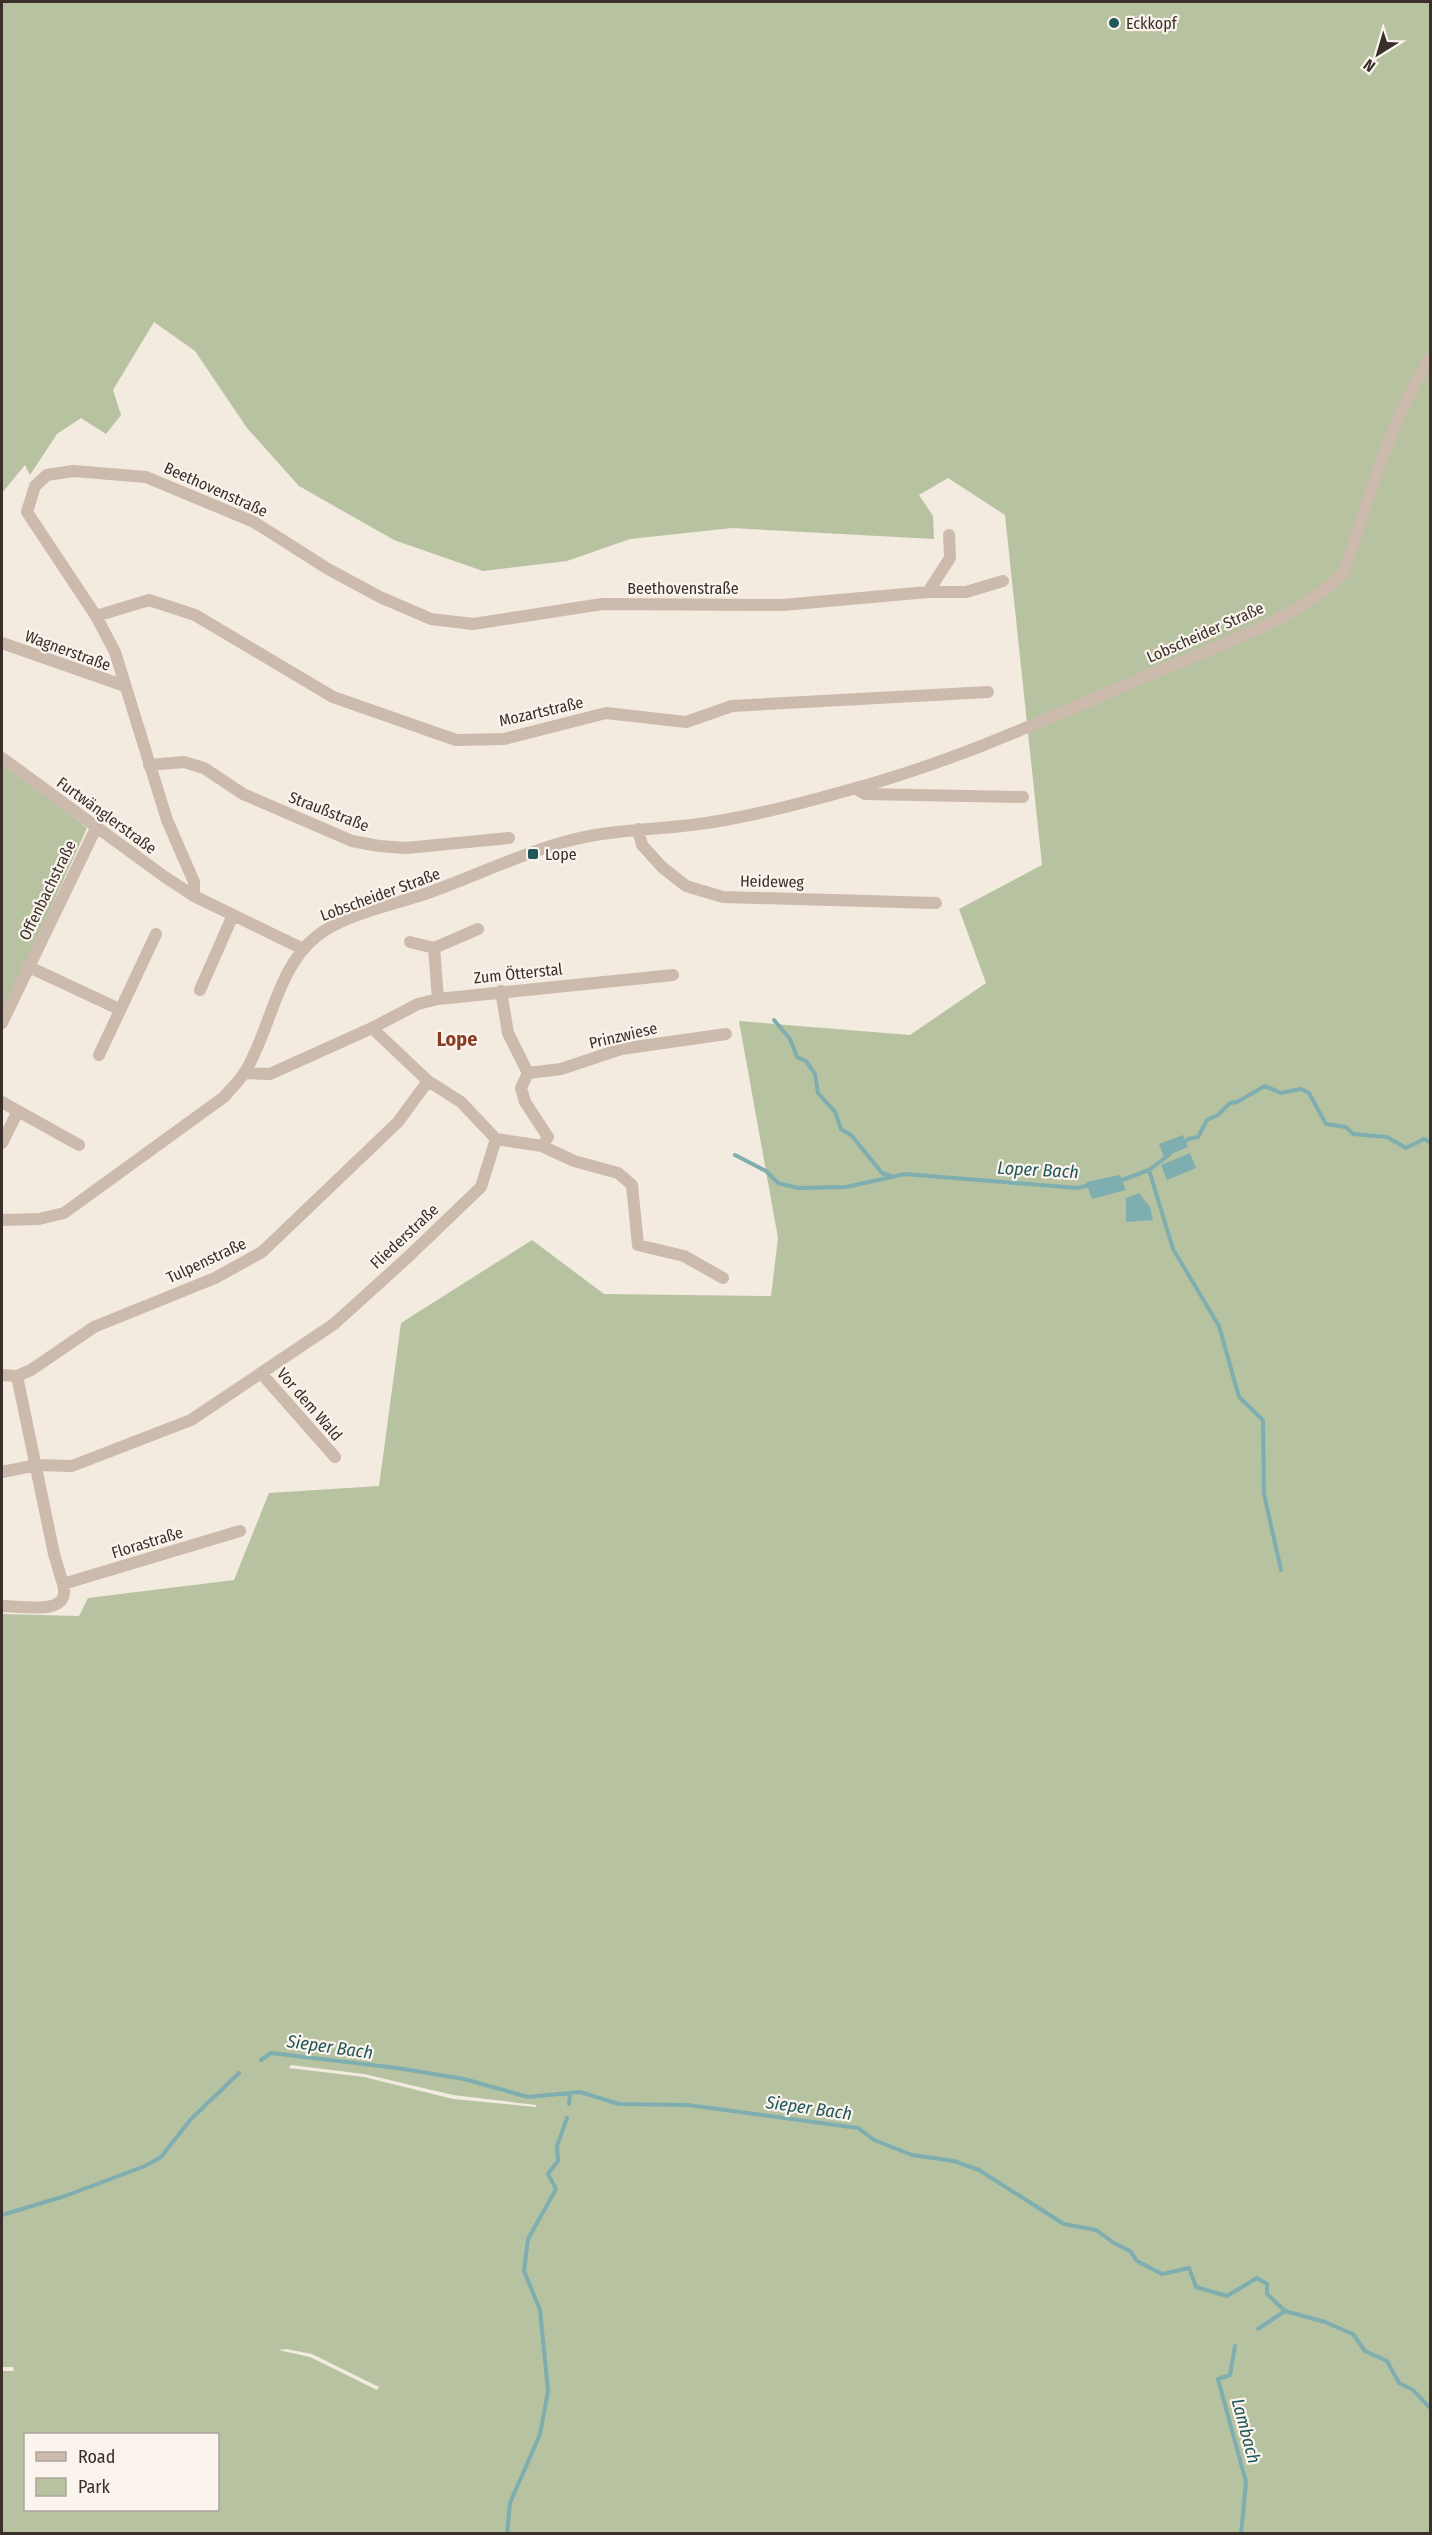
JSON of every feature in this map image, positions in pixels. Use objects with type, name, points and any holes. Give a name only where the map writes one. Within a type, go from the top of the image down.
[{"type":"street","name":"Lobscheider Straße","points":[[2,1220],[39,1219],[64,1213],[80,1204],[224,1097],[244,1073],[291,966],[303,949],[318,935],[342,922],[461,882],[563,842],[638,829],[693,824],[734,817],[855,788],[988,745],[1212,648],[1306,604],[1331,586],[1344,572],[1383,456],[1411,388],[1431,359]]},
{"type":"street","name":"Beethovenstraße","points":[[194,896],[194,882],[167,820],[115,652],[96,616],[27,512],[35,486],[47,475],[73,471],[146,477],[254,522],[380,597],[431,619],[452,622],[473,624],[602,604],[783,605],[928,592],[966,592],[1003,581]]},
{"type":"street","points":[[928,592],[950,558],[949,535]]},
{"type":"street","name":"Mozartstraße","points":[[96,616],[149,600],[186,612],[333,697],[456,740],[504,739],[606,713],[686,722],[732,706],[988,692]]},
{"type":"street","name":"Wagnerstraße","points":[[2,643],[125,686]]},
{"type":"street","name":"Furtwänglerstraße","points":[[2,758],[96,828],[194,896]]},
{"type":"street","name":"Straußstraße","points":[[149,765],[184,762],[204,768],[243,794],[352,840],[379,846],[406,848],[509,838]]},
{"type":"street","name":"Lobscheider Straße","points":[[855,788],[865,794],[1023,797]]},
{"type":"street","name":"Offenbachstraße","points":[[2,1023],[27,966],[96,828]]},
{"type":"street","name":"Heideweg","points":[[638,829],[642,845],[678,880],[686,886],[723,897],[936,903]]},
{"type":"street","points":[[194,896],[303,949]]},
{"type":"street","points":[[200,990],[233,915]]},
{"type":"street","points":[[410,942],[434,948],[478,929]]},
{"type":"street","points":[[99,1055],[156,934]]},
{"type":"street","points":[[434,948],[438,999]]},
{"type":"street","name":"Offenbachstraße","points":[[27,966],[119,1009]]},
{"type":"street","name":"Zum Ötterstal","points":[[372,1028],[418,1004],[438,999],[673,975]]},
{"type":"street","points":[[501,991],[508,1033],[528,1073],[521,1088],[525,1102],[548,1137],[542,1146]]},
{"type":"street","points":[[244,1073],[270,1074],[372,1028],[429,1081],[461,1102],[496,1139],[542,1146],[574,1161],[618,1173],[632,1185],[638,1245],[684,1256],[723,1278]]},
{"type":"street","name":"Prinzwiese","points":[[528,1073],[561,1069],[621,1049],[726,1034]]},
{"type":"street","name":"Tulpenstraße","points":[[17,1376],[31,1370],[94,1328],[215,1278],[262,1252],[398,1122],[429,1081]]},
{"type":"street","points":[[2,1102],[79,1145]]},
{"type":"street","points":[[2,1143],[18,1111]]},
{"type":"street","name":"Fliederstraße","points":[[37,1465],[72,1466],[191,1420],[334,1324],[481,1187],[496,1139]]},
{"type":"street","name":"Vor dem Wald","points":[[261,1373],[335,1457]]},
{"type":"street","points":[[2,1375],[17,1376],[54,1554],[66,1595],[63,1602],[56,1606],[2,1606]]},
{"type":"street","points":[[2,1472],[37,1465]]},
{"type":"street","name":"Florastraße","points":[[63,1584],[240,1531]]},
{"type":"green space","points":[[2,2],[1430,2],[1430,2533],[2,2533],[2,2371],[14,2371],[13,2367],[2,2367],[2,1614],[79,1616],[88,1598],[234,1580],[269,1493],[379,1486],[401,1323],[532,1240],[604,1294],[771,1296],[778,1238],[739,1021],[910,1035],[986,983],[959,909],[1042,865],[1005,515],[948,478],[919,495],[933,516],[934,539],[732,528],[630,539],[567,561],[483,571],[394,540],[299,486],[247,428],[195,351],[154,322],[113,390],[121,415],[106,434],[81,418],[57,434],[30,475],[25,465],[2,493]],"holes":[[[291,2065],[364,2074],[453,2095],[536,2105],[536,2107],[453,2099],[364,2077],[289,2068]],[[286,2349],[312,2354],[379,2387],[377,2390],[310,2357],[278,2350]]]},
{"type":"green space","points":[[2,762],[87,828],[2,1016]]},
{"type":"water","points":[[1183,1135],[1188,1147],[1164,1157],[1159,1144]]},
{"type":"water","points":[[1190,1153],[1196,1168],[1167,1180],[1161,1165]]},
{"type":"water","points":[[1120,1175],[1126,1190],[1092,1199],[1086,1182]]},
{"type":"water","points":[[1139,1193],[1150,1207],[1153,1220],[1126,1222],[1126,1198]]},
{"type":"waterway","points":[[774,1020],[790,1039],[797,1057],[806,1061],[815,1074],[818,1093],[835,1112],[841,1129],[852,1136],[882,1173],[893,1177]]},
{"type":"waterway","name":"Loper Bach","points":[[1183,1143],[1188,1139],[1198,1137],[1207,1120],[1218,1115],[1230,1103],[1237,1102],[1265,1086],[1281,1093],[1301,1089],[1309,1093],[1326,1124],[1346,1127],[1353,1134],[1387,1137],[1406,1148],[1424,1139],[1430,1142]]},
{"type":"waterway","name":"Loper Bach","points":[[1119,1181],[1149,1170],[1170,1154]]},
{"type":"waterway","name":"Loper Bach","points":[[735,1155],[766,1171],[778,1183],[798,1188],[846,1187],[905,1174],[1077,1188],[1091,1185]]},
{"type":"waterway","points":[[1149,1170],[1173,1249],[1219,1326],[1239,1397],[1263,1420],[1264,1494],[1281,1570]]},
{"type":"waterway","name":"Sieper Bach","points":[[261,2060],[271,2053],[397,2068],[464,2079],[528,2097],[580,2092],[619,2104],[688,2105],[858,2128],[874,2140],[912,2155],[954,2161],[979,2170],[1064,2224],[1096,2230],[1130,2251],[1137,2261],[1162,2274],[1189,2268],[1196,2287],[1227,2296],[1257,2278],[1267,2284],[1267,2294],[1285,2311]]},
{"type":"waterway","points":[[2,2215],[65,2196],[145,2166],[161,2157],[191,2119],[239,2073]]},
{"type":"waterway","points":[[569,2104],[570,2094]]},
{"type":"waterway","points":[[507,2534],[510,2503],[540,2434],[548,2391],[540,2310],[524,2271],[528,2239],[556,2189],[548,2174],[558,2161],[557,2146],[567,2118]]},
{"type":"waterway","name":"Lambach","points":[[1258,2329],[1285,2311],[1325,2322],[1353,2334],[1365,2351],[1387,2361],[1399,2383],[1413,2390],[1430,2408]]},
{"type":"waterway","name":"Lambach","points":[[1235,2346],[1230,2375],[1218,2379],[1246,2482],[1241,2534]]},
{"type":"place","name":"Eckkopf","points":[[1114,23]]},
{"type":"place","name":"Lope","points":[[533,854]]},
{"type":"district","name":"Lope","points":[[457,1039]]}]
